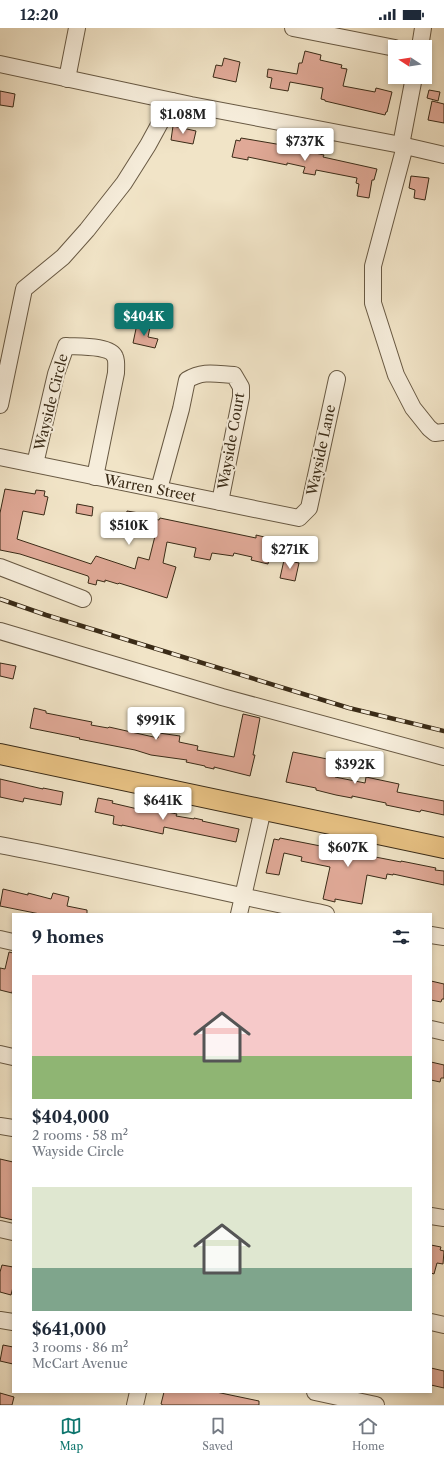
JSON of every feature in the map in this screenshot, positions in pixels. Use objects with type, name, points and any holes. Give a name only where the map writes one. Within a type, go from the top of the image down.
[{"type":"main road","points":[[0,754],[444,848]]},
{"type":"street","points":[[67,79],[77,28]]},
{"type":"street","points":[[293,28],[388,47]]},
{"type":"street","points":[[421,40],[423,28]]},
{"type":"street","points":[[0,64],[172,101],[403,145],[444,155]]},
{"type":"street","points":[[413,84],[403,145],[373,266],[373,303],[396,375],[413,408],[429,428],[435,432],[444,432]]},
{"type":"street","points":[[0,405],[24,289],[63,257],[87,230],[124,183],[172,101]]},
{"type":"street","name":"Wayside Circle","points":[[35,464],[56,374],[66,346],[98,348],[112,353],[116,358],[116,373],[95,477]]},
{"type":"street","name":"Wayside Court","points":[[158,489],[181,409],[187,380],[195,375],[207,372],[234,375],[241,386],[241,397],[220,502]]},
{"type":"street","name":"Wayside Lane","points":[[300,518],[309,508],[337,379]]},
{"type":"street","name":"Warren Street","points":[[0,457],[300,518]]},
{"type":"street","points":[[0,567],[83,599]]},
{"type":"street","points":[[0,631],[222,697],[444,757]]},
{"type":"street","points":[[239,913],[263,809]]},
{"type":"street","points":[[0,845],[91,863],[243,898],[321,913]]},
{"type":"street","points":[[432,935],[444,937]]},
{"type":"street","points":[[0,939],[12,942]]},
{"type":"street","points":[[432,1029],[444,1032]]},
{"type":"street","points":[[0,1054],[12,1057]]},
{"type":"street","points":[[0,1126],[12,1128]]},
{"type":"street","points":[[432,1216],[444,1218]]},
{"type":"street","points":[[0,1229],[12,1232]]},
{"type":"street","points":[[0,1320],[12,1322]]},
{"type":"street","points":[[432,1322],[444,1325]]},
{"type":"street","points":[[135,1405],[138,1393]]},
{"type":"street","points":[[310,1405],[315,1393]]},
{"type":"street","points":[[320,1393],[376,1405]]},
{"type":"building","points":[[305,51],[321,55],[320,60],[342,65],[341,68],[347,69],[343,86],[375,92],[376,88],[392,92],[385,115],[325,101],[321,99],[323,88],[290,82],[288,91],[270,88],[272,78],[267,77],[268,69],[297,74],[299,63],[302,63]]},
{"type":"building","points":[[224,58],[240,62],[236,82],[213,77],[216,65],[222,66]]},
{"type":"building","points":[[429,90],[440,92],[438,101],[427,98]]},
{"type":"building","points":[[0,91],[15,94],[13,107],[0,105]]},
{"type":"building","points":[[432,101],[444,104],[444,123],[428,120]]},
{"type":"building","points":[[173,126],[196,131],[193,144],[171,140]]},
{"type":"building","points":[[241,138],[294,147],[293,148],[324,155],[323,157],[377,169],[374,180],[372,180],[369,198],[357,196],[359,184],[356,183],[357,178],[316,170],[315,175],[303,173],[305,167],[248,157],[248,160],[232,157],[236,140],[240,141]]},
{"type":"building","points":[[411,176],[429,178],[425,200],[414,198],[415,190],[409,188]]},
{"type":"building","points":[[137,324],[150,327],[148,337],[158,339],[155,348],[133,343]]},
{"type":"building","points":[[5,489],[35,494],[36,490],[45,491],[44,496],[48,497],[44,515],[23,511],[17,539],[91,564],[96,556],[135,569],[138,557],[149,560],[155,536],[132,531],[130,539],[122,537],[127,511],[139,513],[138,516],[159,520],[160,518],[256,538],[256,535],[273,539],[268,564],[251,560],[252,557],[234,553],[233,556],[212,553],[210,560],[194,557],[196,548],[167,542],[163,563],[176,567],[167,598],[105,580],[105,582],[97,580],[96,585],[88,583],[88,576],[20,554],[0,550],[0,513]]},
{"type":"building","points":[[77,504],[93,507],[92,516],[76,513]]},
{"type":"building","points":[[284,560],[299,563],[295,581],[280,578]]},
{"type":"building","points":[[0,663],[16,666],[13,679],[0,676]]},
{"type":"building","points":[[34,708],[46,711],[46,713],[92,722],[91,725],[109,727],[158,738],[159,733],[180,736],[179,742],[198,746],[197,750],[234,757],[243,714],[260,718],[253,755],[255,755],[250,776],[214,767],[214,769],[205,767],[186,762],[187,760],[151,755],[135,750],[30,728]]},
{"type":"building","points":[[293,752],[337,761],[334,775],[335,777],[365,783],[366,777],[399,784],[397,792],[444,801],[444,815],[386,805],[386,803],[352,796],[352,798],[336,795],[316,790],[316,788],[286,782]]},
{"type":"building","points":[[0,779],[63,792],[61,805],[24,798],[23,802],[0,797]]},
{"type":"building","points":[[98,798],[142,810],[142,808],[167,812],[177,814],[176,816],[194,818],[239,829],[236,842],[164,827],[163,834],[113,824],[114,816],[95,812]]},
{"type":"building","points":[[280,838],[351,852],[351,850],[360,852],[360,854],[436,868],[435,870],[444,871],[444,885],[393,874],[387,874],[386,879],[367,875],[362,904],[335,899],[335,902],[323,899],[330,867],[301,861],[302,857],[284,853],[279,875],[266,873],[274,839],[279,840]]},
{"type":"building","points":[[3,889],[51,899],[53,893],[69,897],[67,906],[87,910],[87,913],[35,913],[0,906]]},
{"type":"building","points":[[9,952],[12,953],[12,993],[0,990],[0,968],[5,969]]},
{"type":"building","points":[[432,981],[444,984],[444,999],[442,999],[441,1002],[432,1000]]},
{"type":"building","points":[[432,1062],[444,1065],[444,1078],[441,1078],[440,1082],[432,1080]]},
{"type":"building","points":[[0,1159],[12,1162],[12,1220],[0,1217]]},
{"type":"building","points":[[432,1245],[441,1247],[440,1250],[444,1251],[443,1264],[437,1263],[434,1274],[432,1273]]},
{"type":"building","points":[[2,1265],[12,1267],[11,1295],[0,1292],[0,1272]]},
{"type":"building","points":[[3,1345],[12,1347],[12,1364],[0,1361]]},
{"type":"building","points":[[432,1368],[444,1371],[444,1388],[432,1385]]},
{"type":"building","points":[[0,1393],[14,1397],[12,1405],[0,1405]]},
{"type":"building","points":[[164,1393],[221,1393],[259,1401],[259,1405],[161,1404]]},
{"type":"railway","points":[[0,599],[46,615],[349,708],[444,731]]}]
